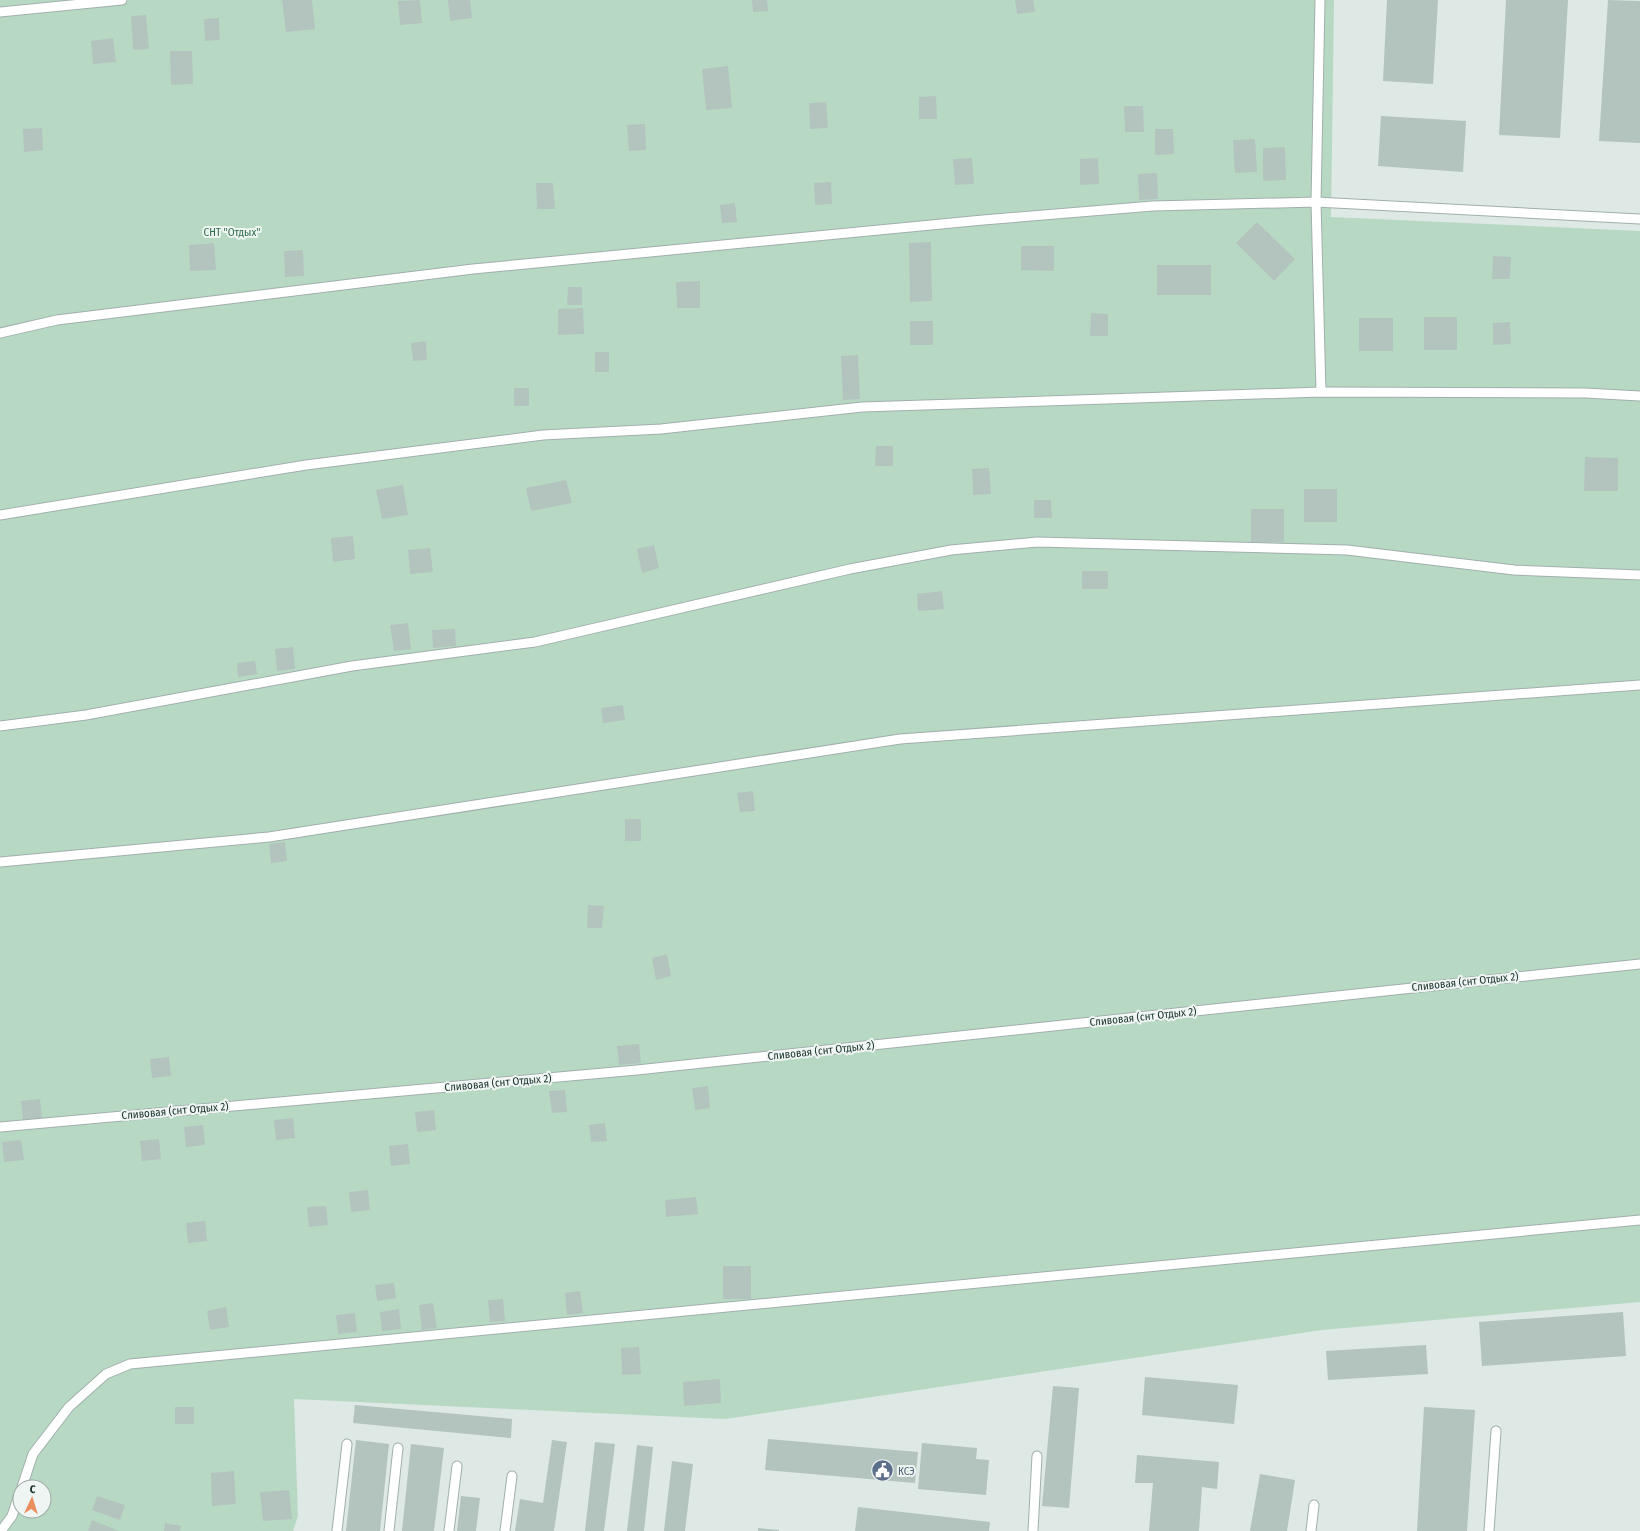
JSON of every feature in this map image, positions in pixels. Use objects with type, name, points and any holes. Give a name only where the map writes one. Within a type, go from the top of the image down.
[{"type":"lane","points":[[0,12],[122,0]]},
{"type":"lane","points":[[1320,0],[1316,202],[1321,392]]},
{"type":"lane","points":[[0,333],[56,320],[473,269],[976,220],[1138,207],[1316,202],[1640,219]]},
{"type":"lane","points":[[0,515],[306,465],[543,435],[661,429],[862,407],[1321,392],[1585,393],[1640,396]]},
{"type":"lane","points":[[0,726],[86,715],[352,666],[535,642],[850,569],[951,550],[1029,543],[1347,550],[1514,570],[1640,574]]},
{"type":"lane","points":[[0,862],[269,838],[900,739],[1640,685]]},
{"type":"lane","name":"Сливовая (снт Отдых 2)","points":[[0,1127],[629,1071],[1640,964]]},
{"type":"lane","points":[[25,1479],[33,1454],[69,1406],[106,1374],[130,1364],[175,1361],[1640,1220]]},
{"type":"lane","points":[[1489,1531],[1496,1432]]},
{"type":"lane","points":[[337,1531],[347,1444]]},
{"type":"lane","points":[[389,1531],[398,1448]]},
{"type":"lane","points":[[1033,1531],[1037,1456]]},
{"type":"lane","points":[[449,1531],[457,1466]]},
{"type":"lane","points":[[505,1531],[512,1476]]},
{"type":"lane","points":[[1311,1531],[1314,1505]]},
{"type":"lane","points":[[0,1531],[12,1516]]},
{"type":"green space","name":"СНТ \"Отдых\"","points":[[0,0],[1334,0],[1331,217],[1640,231],[1640,1302],[1322,1330],[725,1419],[294,1399],[298,1516],[293,1531],[0,1531]]},
{"type":"building","points":[[282,0],[312,0],[315,29],[286,32]]},
{"type":"building","points":[[420,0],[422,23],[400,25],[398,1]]},
{"type":"building","points":[[448,0],[470,0],[472,18],[450,21]]},
{"type":"building","points":[[752,0],[767,0],[768,11],[753,12]]},
{"type":"building","points":[[1015,0],[1033,0],[1035,12],[1017,14]]},
{"type":"building","points":[[1387,0],[1438,0],[1433,84],[1383,81]]},
{"type":"building","points":[[1506,0],[1568,0],[1560,138],[1499,135]]},
{"type":"building","points":[[1608,0],[1640,1],[1640,143],[1599,141]]},
{"type":"building","points":[[146,15],[149,49],[133,50],[131,16]]},
{"type":"building","points":[[219,18],[220,40],[205,41],[204,19]]},
{"type":"building","points":[[113,38],[116,62],[93,64],[91,41]]},
{"type":"building","points":[[170,51],[192,51],[193,84],[171,85]]},
{"type":"building","points":[[728,66],[732,108],[706,110],[702,69]]},
{"type":"building","points":[[936,96],[937,119],[919,119],[919,97]]},
{"type":"building","points":[[826,102],[828,128],[810,129],[809,103]]},
{"type":"building","points":[[1124,106],[1143,106],[1144,132],[1125,132]]},
{"type":"building","points":[[1381,116],[1466,121],[1463,172],[1378,166]]},
{"type":"building","points":[[645,124],[646,150],[629,151],[627,125]]},
{"type":"building","points":[[42,128],[43,150],[24,152],[23,129]]},
{"type":"building","points":[[1155,129],[1173,129],[1174,154],[1155,155]]},
{"type":"building","points":[[1255,139],[1257,172],[1235,173],[1233,140]]},
{"type":"building","points":[[1285,147],[1286,180],[1263,181],[1263,148]]},
{"type":"building","points":[[972,158],[974,184],[955,185],[953,159]]},
{"type":"building","points":[[1098,158],[1099,184],[1080,185],[1080,159]]},
{"type":"building","points":[[1157,173],[1158,199],[1139,200],[1138,174]]},
{"type":"building","points":[[831,182],[832,204],[815,205],[814,183]]},
{"type":"building","points":[[536,183],[553,183],[555,209],[537,209]]},
{"type":"building","points":[[735,203],[737,222],[722,223],[720,205]]},
{"type":"building","points":[[1257,222],[1295,259],[1274,281],[1236,243]]},
{"type":"building","points":[[931,242],[932,301],[910,302],[909,243]]},
{"type":"building","points":[[214,243],[216,270],[190,271],[189,245]]},
{"type":"building","points":[[1021,246],[1054,246],[1054,271],[1021,270]]},
{"type":"building","points":[[303,250],[304,276],[285,277],[284,251]]},
{"type":"building","points":[[1493,256],[1511,257],[1510,279],[1492,279]]},
{"type":"building","points":[[1157,265],[1211,265],[1211,295],[1157,295]]},
{"type":"building","points":[[700,281],[700,308],[677,308],[676,282]]},
{"type":"building","points":[[568,287],[582,287],[582,305],[567,305]]},
{"type":"building","points":[[583,308],[584,334],[558,335],[558,309]]},
{"type":"building","points":[[1091,313],[1108,314],[1108,336],[1090,336]]},
{"type":"building","points":[[1424,317],[1457,317],[1457,350],[1424,350]]},
{"type":"building","points":[[1359,318],[1393,318],[1393,351],[1359,351]]},
{"type":"building","points":[[910,321],[933,321],[933,345],[910,345]]},
{"type":"building","points":[[1510,322],[1511,344],[1493,345],[1493,323]]},
{"type":"building","points":[[426,341],[427,360],[413,361],[411,343]]},
{"type":"building","points":[[595,352],[609,352],[609,372],[595,372]]},
{"type":"building","points":[[858,355],[860,399],[843,400],[841,356]]},
{"type":"building","points":[[514,388],[529,388],[529,406],[514,406]]},
{"type":"building","points":[[876,446],[893,446],[893,466],[875,466]]},
{"type":"building","points":[[1585,457],[1618,458],[1618,491],[1584,491]]},
{"type":"building","points":[[989,468],[991,494],[973,495],[972,469]]},
{"type":"building","points":[[566,480],[572,503],[531,511],[526,488]]},
{"type":"building","points":[[403,485],[408,515],[382,519],[376,490]]},
{"type":"building","points":[[1304,489],[1337,489],[1337,522],[1304,522]]},
{"type":"building","points":[[1034,500],[1051,500],[1052,518],[1034,518]]},
{"type":"building","points":[[1251,509],[1284,509],[1284,542],[1251,542]]},
{"type":"building","points":[[353,536],[355,559],[333,562],[331,538]]},
{"type":"building","points":[[654,545],[659,568],[642,573],[637,549]]},
{"type":"building","points":[[430,548],[433,572],[410,574],[408,550]]},
{"type":"building","points":[[1082,571],[1108,571],[1108,589],[1082,589]]},
{"type":"building","points":[[942,591],[944,609],[918,611],[917,594]]},
{"type":"building","points":[[408,623],[411,649],[394,651],[390,625]]},
{"type":"building","points":[[455,629],[456,646],[433,648],[432,630]]},
{"type":"building","points":[[293,647],[295,669],[277,671],[275,649]]},
{"type":"building","points":[[255,661],[257,674],[238,677],[237,663]]},
{"type":"building","points":[[623,705],[625,720],[603,723],[601,708]]},
{"type":"building","points":[[753,791],[755,811],[740,812],[737,793]]},
{"type":"building","points":[[625,819],[641,819],[641,841],[625,841]]},
{"type":"building","points":[[285,842],[287,861],[271,863],[269,844]]},
{"type":"building","points":[[588,905],[604,906],[602,928],[587,928]]},
{"type":"building","points":[[667,954],[671,976],[656,980],[652,958]]},
{"type":"building","points":[[639,1044],[641,1063],[619,1065],[617,1046]]},
{"type":"building","points":[[169,1057],[171,1076],[152,1078],[150,1059]]},
{"type":"building","points":[[708,1086],[710,1108],[695,1110],[692,1088]]},
{"type":"building","points":[[565,1090],[567,1112],[552,1113],[549,1091]]},
{"type":"building","points":[[40,1099],[42,1119],[23,1120],[21,1101]]},
{"type":"building","points":[[434,1110],[436,1130],[417,1132],[415,1112]]},
{"type":"building","points":[[293,1118],[295,1138],[276,1140],[274,1120]]},
{"type":"building","points":[[605,1123],[607,1141],[591,1142],[589,1125]]},
{"type":"building","points":[[203,1125],[205,1145],[186,1147],[184,1127]]},
{"type":"building","points":[[159,1139],[161,1159],[142,1161],[140,1141]]},
{"type":"building","points":[[21,1140],[24,1160],[4,1162],[2,1142]]},
{"type":"building","points":[[408,1144],[410,1164],[391,1166],[389,1146]]},
{"type":"building","points":[[368,1190],[370,1210],[351,1212],[349,1192]]},
{"type":"building","points":[[696,1197],[698,1214],[666,1217],[665,1200]]},
{"type":"building","points":[[326,1206],[328,1225],[309,1227],[307,1207]]},
{"type":"building","points":[[205,1221],[207,1241],[188,1243],[186,1223]]},
{"type":"building","points":[[723,1266],[751,1266],[751,1299],[723,1299]]},
{"type":"building","points":[[394,1283],[396,1298],[377,1301],[375,1285]]},
{"type":"building","points":[[580,1291],[583,1313],[567,1315],[565,1293]]},
{"type":"building","points":[[503,1299],[505,1321],[490,1322],[488,1300]]},
{"type":"building","points":[[433,1303],[437,1328],[422,1330],[419,1305]]},
{"type":"building","points":[[226,1307],[229,1327],[210,1330],[207,1311]]},
{"type":"building","points":[[399,1309],[401,1329],[382,1331],[380,1312]]},
{"type":"building","points":[[1623,1312],[1626,1356],[1482,1366],[1479,1322]]},
{"type":"building","points":[[355,1313],[357,1332],[338,1334],[336,1315]]},
{"type":"building","points":[[1426,1345],[1428,1374],[1328,1380],[1326,1351]]},
{"type":"building","points":[[639,1347],[641,1374],[622,1375],[621,1348]]},
{"type":"building","points":[[1145,1377],[1238,1385],[1234,1424],[1142,1415]]},
{"type":"building","points":[[720,1379],[721,1403],[684,1406],[683,1382]]},
{"type":"building","points":[[1053,1386],[1079,1388],[1069,1508],[1042,1506]]},
{"type":"building","points":[[355,1405],[512,1419],[511,1438],[353,1423]]},
{"type":"building","points":[[175,1407],[194,1407],[194,1424],[175,1424]]},
{"type":"building","points":[[1424,1407],[1475,1410],[1467,1531],[1417,1531]]},
{"type":"building","points":[[768,1439],[918,1452],[915,1483],[765,1470]]},
{"type":"building","points":[[356,1440],[389,1444],[380,1531],[346,1531]]},
{"type":"building","points":[[552,1440],[567,1442],[554,1531],[515,1531],[520,1499],[543,1503]]},
{"type":"building","points":[[595,1442],[615,1444],[604,1531],[585,1531]]},
{"type":"building","points":[[922,1443],[977,1448],[976,1459],[989,1460],[986,1495],[918,1489]]},
{"type":"building","points":[[411,1444],[444,1448],[434,1531],[402,1531]]},
{"type":"building","points":[[637,1445],[653,1447],[644,1531],[627,1531]]},
{"type":"building","points":[[1137,1455],[1219,1462],[1217,1489],[1202,1487],[1199,1531],[1149,1531],[1153,1483],[1135,1483]]},
{"type":"building","points":[[672,1461],[693,1464],[685,1531],[664,1531]]},
{"type":"building","points":[[234,1471],[236,1504],[212,1506],[211,1473]]},
{"type":"building","points":[[1260,1474],[1295,1480],[1287,1531],[1250,1531]]},
{"type":"building","points":[[289,1490],[292,1519],[263,1521],[260,1492]]},
{"type":"building","points":[[97,1496],[125,1505],[120,1520],[92,1510]]},
{"type":"building","points":[[461,1496],[480,1498],[476,1531],[457,1531]]},
{"type":"building","points":[[858,1507],[990,1522],[989,1531],[855,1531]]},
{"type":"building","points":[[92,1520],[119,1531],[88,1531]]},
{"type":"building","points":[[165,1523],[181,1526],[180,1531],[164,1531]]},
{"type":"building","points":[[758,1528],[779,1530],[779,1531],[758,1531]]},
{"type":"place","name":"КСЭ","points":[[882,1471]]}]
